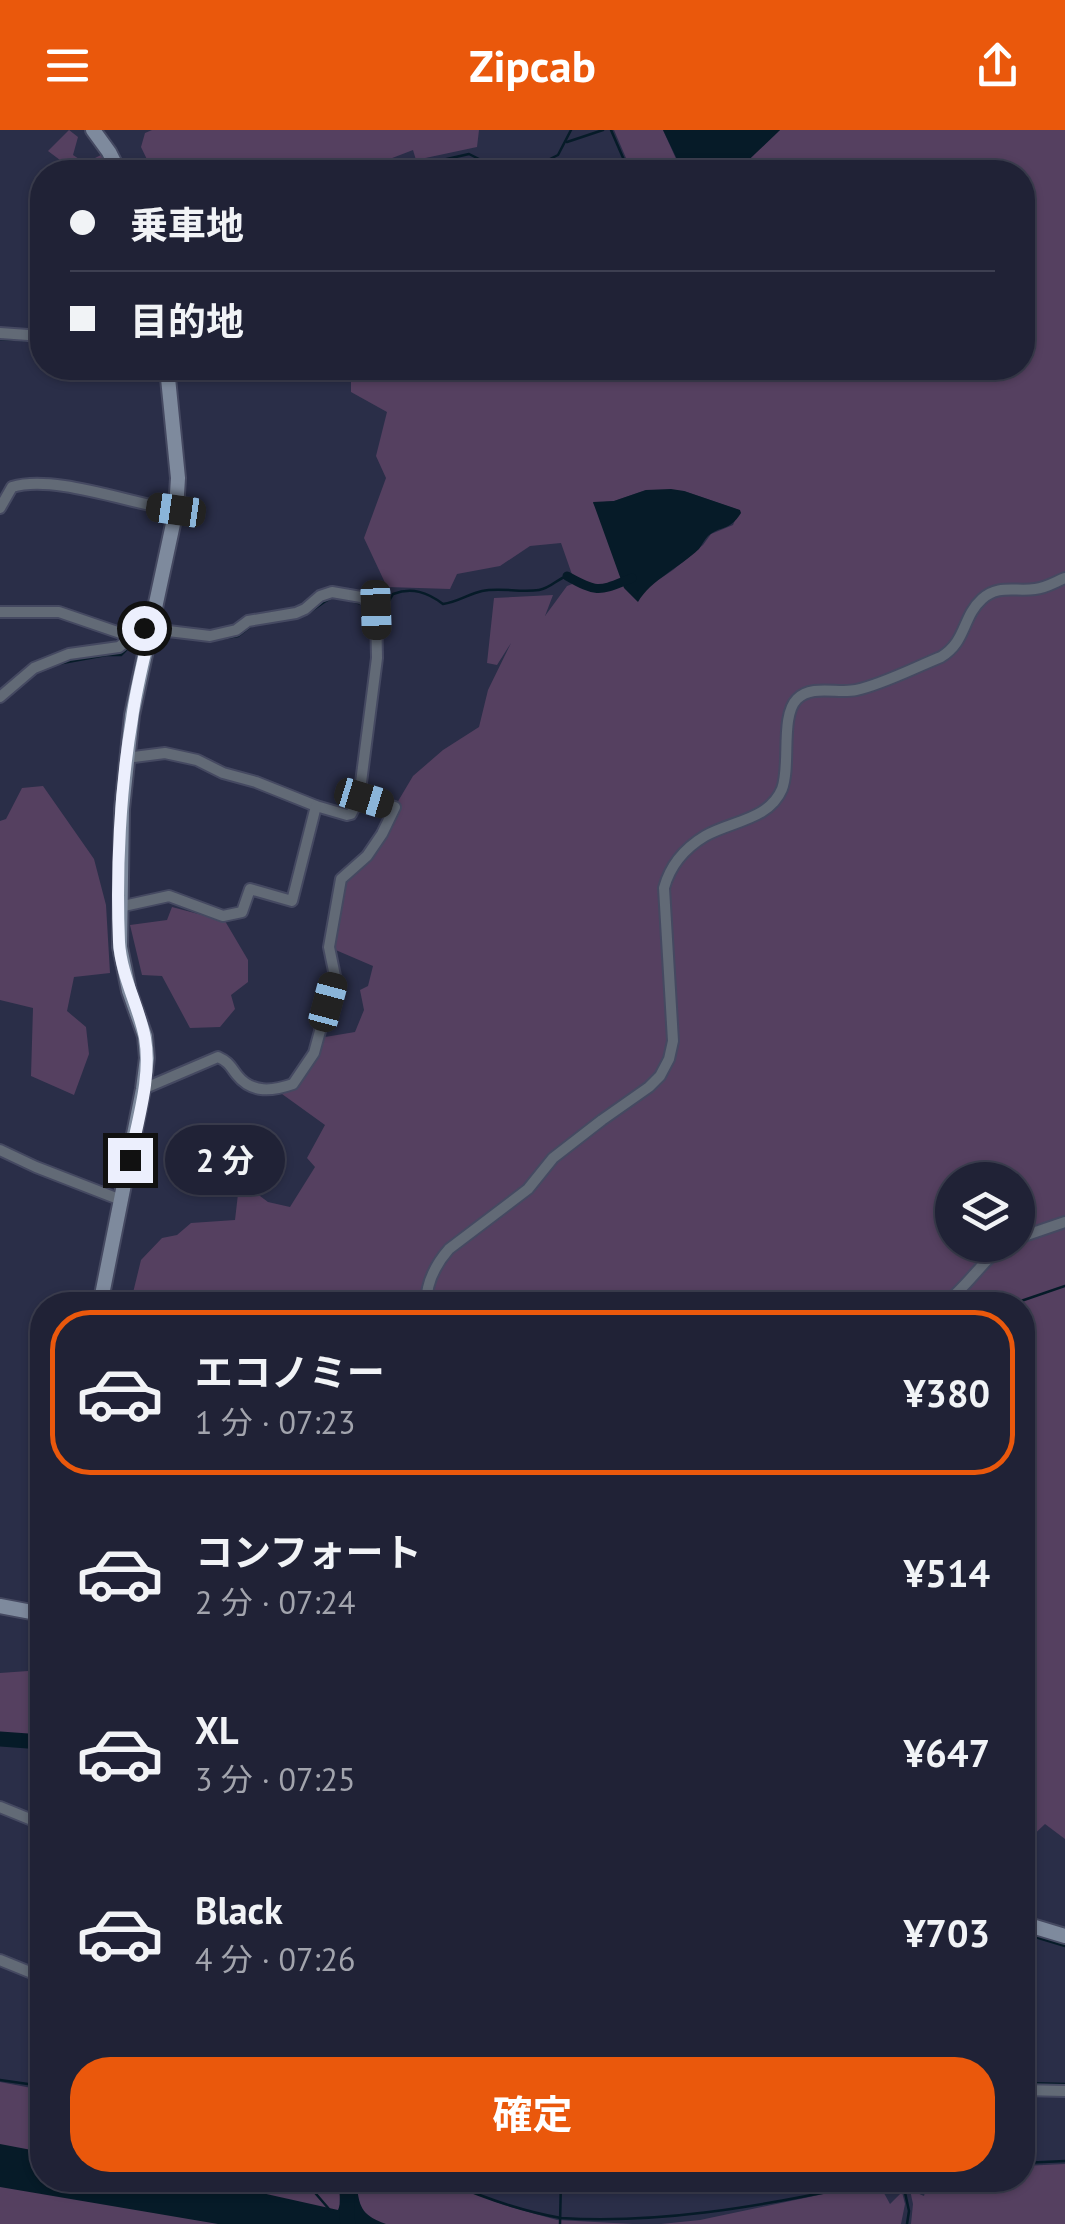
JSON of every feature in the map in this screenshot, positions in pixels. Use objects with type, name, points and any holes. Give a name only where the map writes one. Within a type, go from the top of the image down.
[{"type":"street","points":[[93,130],[113,160]]},
{"type":"street","points":[[0,334],[30,335]]},
{"type":"street","points":[[103,1292],[147,1058],[145,1036],[129,991],[120,947],[119,907],[126,758],[132,715],[176,510],[178,478],[168,380]]},
{"type":"street","points":[[0,508],[12,487],[25,483],[68,487],[176,510]]},
{"type":"street","points":[[428,1292],[431,1277],[448,1250],[528,1189],[553,1158],[660,1076],[674,1040],[664,888],[669,869],[705,836],[768,807],[781,790],[788,759],[788,720],[794,701],[822,690],[860,690],[941,656],[952,650],[971,612],[993,591],[1030,590],[1065,578]]},
{"type":"street","points":[[0,697],[34,668],[69,654],[118,647],[144,628],[210,636],[236,630],[248,621],[296,613],[332,592],[362,597],[374,606],[377,658],[359,798],[350,814],[316,806],[197,760],[165,753],[126,758]]},
{"type":"street","points":[[0,612],[59,612],[132,637]]},
{"type":"street","points":[[144,1089],[218,1057],[229,1061],[240,1080],[264,1091],[293,1084],[314,1053],[334,976],[328,947],[341,879],[367,856],[395,808],[359,798]]},
{"type":"street","points":[[119,907],[169,896],[223,916],[242,912],[250,889],[292,901],[316,806]]},
{"type":"street","points":[[0,1150],[122,1200]]},
{"type":"street","points":[[1035,1232],[1065,1222]]},
{"type":"street","points":[[959,1292],[984,1262]]},
{"type":"street","points":[[0,1606],[30,1612]]},
{"type":"street","points":[[0,1807],[30,1819]]},
{"type":"street","points":[[1035,1927],[1065,1936]]},
{"type":"street","points":[[0,1960],[30,1972]]},
{"type":"street","points":[[1035,2090],[1065,2091]]},
{"type":"shaded area","points":[[69,130],[78,137],[73,155],[80,160],[60,160],[48,151]]},
{"type":"shaded area","points":[[479,130],[477,147],[416,160],[413,150],[387,160],[147,160],[141,147],[145,133]]},
{"type":"shaded area","points":[[614,130],[663,130],[677,160],[627,160]]},
{"type":"shaded area","points":[[780,130],[1065,130],[1065,1839],[1045,1824],[1035,1833],[1035,1292],[133,1292],[141,1260],[162,1238],[177,1235],[191,1223],[235,1220],[238,1194],[256,1193],[268,1202],[290,1207],[315,1167],[307,1158],[325,1125],[282,1094],[301,1083],[325,1037],[355,1032],[364,1010],[360,990],[368,986],[373,966],[331,948],[344,881],[373,857],[413,776],[479,727],[488,690],[511,643],[497,665],[487,663],[494,598],[553,595],[545,616],[567,586],[575,583],[561,543],[530,546],[500,566],[457,574],[450,589],[387,587],[364,538],[386,478],[376,456],[387,412],[351,392],[351,380],[1035,380],[1035,160],[749,160]],"holes":[[[646,490],[684,491],[739,510],[733,525],[711,534],[673,570],[642,591],[593,503],[614,501]]]},
{"type":"shaded area","points":[[43,786],[94,859],[106,905],[110,973],[74,977],[67,1011],[86,1027],[89,1054],[74,1095],[31,1076],[33,1008],[0,1000],[0,821],[6,819],[22,788]]},
{"type":"shaded area","points":[[172,907],[225,921],[248,960],[248,982],[231,995],[235,1009],[220,1027],[190,1028],[162,976],[142,975],[130,925],[167,920]]},
{"type":"shaded area","points":[[30,1671],[30,1735],[0,1732],[0,1673]]},
{"type":"shaded area","points":[[0,2082],[30,2088],[30,2159],[0,2153]]},
{"type":"shaded area","points":[[1065,2164],[1065,2224],[911,2224],[910,2192],[924,2196],[925,2192],[1035,2192],[1035,2165]]},
{"type":"shaded area","points":[[0,2170],[30,2176],[30,2192],[108,2192],[264,2224],[0,2224]]},
{"type":"shaded area","points":[[215,2192],[339,2192],[340,2206],[339,2211]]},
{"type":"shaded area","points":[[357,2192],[470,2192],[557,2220],[633,2224],[362,2224],[357,2220]]},
{"type":"shaded area","points":[[833,2192],[883,2192],[890,2204],[902,2192],[905,2204],[901,2224],[661,2224],[700,2220]]},
{"type":"water","points":[[663,130],[780,130],[749,160],[677,160]]},
{"type":"water","points":[[671,489],[741,513],[733,523],[708,536],[699,549],[650,587],[638,602],[624,588],[593,502],[614,501],[646,490]]},
{"type":"water","points":[[0,2144],[30,2150],[30,2192],[257,2192],[338,2210],[340,2192],[358,2192],[364,2211],[386,2224],[218,2224],[0,2187]]},
{"type":"waterway","points":[[548,160],[558,155],[571,130]]},
{"type":"waterway","points":[[567,142],[603,130]]},
{"type":"waterway","points":[[611,130],[624,160]]},
{"type":"waterway","points":[[442,160],[469,154],[481,160]]},
{"type":"waterway","points":[[0,339],[30,340]]},
{"type":"waterway","points":[[375,605],[407,591],[425,594],[443,604],[489,590],[539,590],[567,576]]},
{"type":"waterway","points":[[567,576],[599,589],[632,578]]},
{"type":"waterway","points":[[298,617],[334,597]]},
{"type":"waterway","points":[[346,599],[368,606]]},
{"type":"waterway","points":[[213,640],[238,636],[251,626]]},
{"type":"waterway","points":[[57,664],[121,655],[137,639]]},
{"type":"waterway","points":[[1035,1296],[1065,1286]]},
{"type":"waterway","points":[[0,1739],[30,1741]]},
{"type":"waterway","points":[[1035,1937],[1065,1946]]},
{"type":"waterway","points":[[0,2080],[30,2084]]},
{"type":"waterway","points":[[1035,2083],[1065,2084]]},
{"type":"waterway","points":[[1035,2162],[1065,2161]]},
{"type":"waterway","points":[[314,2192],[329,2209]]},
{"type":"waterway","points":[[347,2192],[348,2224]]},
{"type":"waterway","points":[[473,2192],[561,2218],[597,2219],[670,2216],[824,2192]]},
{"type":"waterway","points":[[560,2224],[561,2192]]},
{"type":"waterway","points":[[905,2192],[907,2224]]},
{"type":"route","points":[[130,1160],[147,1058],[145,1036],[129,991],[120,947],[119,907],[126,758],[151,628],[144,628]]}]
